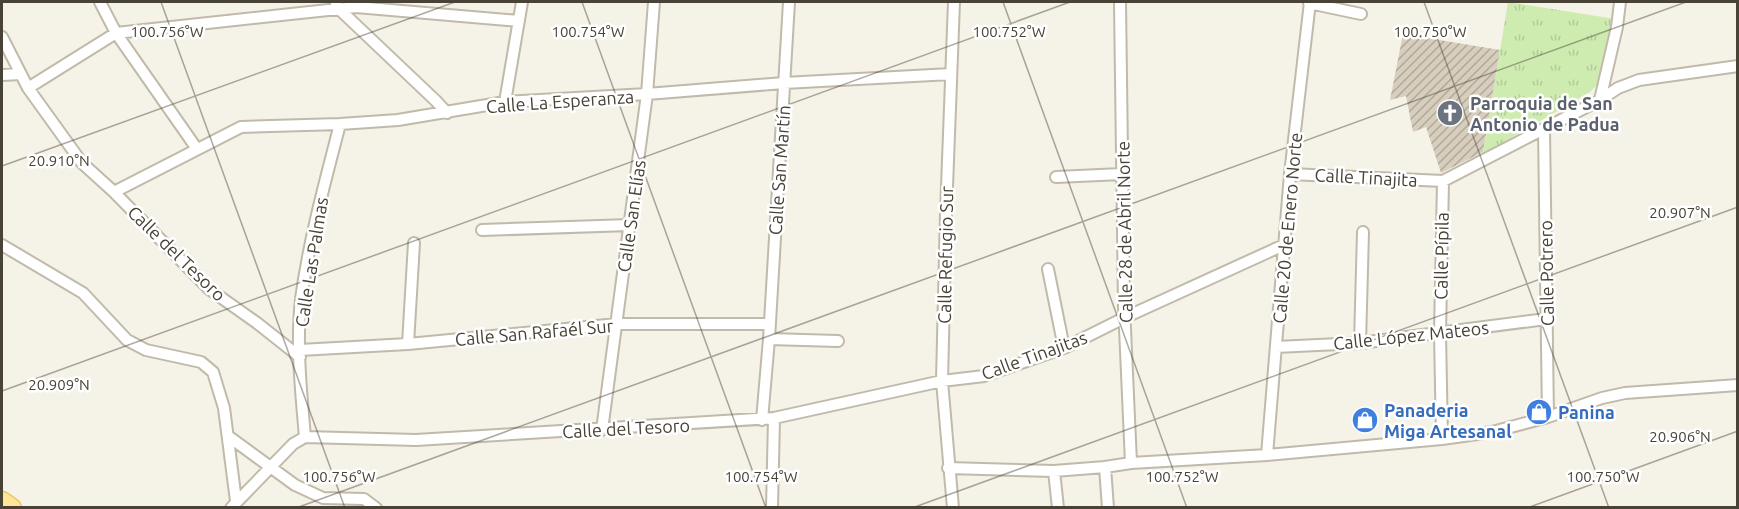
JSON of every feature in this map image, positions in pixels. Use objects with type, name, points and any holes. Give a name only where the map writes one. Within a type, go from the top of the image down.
[{"type":"main road","points":[[2,501],[12,507]]},
{"type":"street","points":[[100,2],[116,33],[196,150]]},
{"type":"street","points":[[505,102],[522,2]]},
{"type":"street","name":"Calle San Elías","points":[[602,429],[647,94],[654,2]]},
{"type":"street","name":"Calle San Martín","points":[[762,420],[789,2]]},
{"type":"street","name":"Calle Refugio Sur","points":[[953,507],[942,381],[954,2]]},
{"type":"street","name":"Calle 28 de Abril Norte","points":[[1120,2],[1124,294],[1131,463]]},
{"type":"street","points":[[1310,2],[1361,14]]},
{"type":"street","name":"Calle 20 de Enero Norte","points":[[1267,455],[1290,174],[1310,2]]},
{"type":"street","points":[[1600,100],[1617,27],[1620,2]]},
{"type":"street","points":[[336,5],[447,113]]},
{"type":"street","points":[[28,88],[116,33],[336,5],[519,21]]},
{"type":"street","name":"Calle del Tesoro","points":[[2,36],[28,88],[82,163],[209,288],[300,353]]},
{"type":"street","points":[[1443,181],[1600,100],[1618,88],[1639,80],[1737,66]]},
{"type":"street","points":[[2,75],[21,74]]},
{"type":"street","name":"Calle La Esperanza","points":[[114,192],[241,126],[398,120],[505,102],[951,74]]},
{"type":"street","name":"Calle Las Palmas","points":[[305,436],[300,353],[301,300],[314,224],[340,124]]},
{"type":"street","name":"Calle Potrero","points":[[1544,129],[1548,417]]},
{"type":"street","points":[[1056,177],[1122,174]]},
{"type":"street","name":"Calle Tinajita","points":[[1290,174],[1443,181]]},
{"type":"street","name":"Calle Pípila","points":[[1442,439],[1440,333],[1443,181]]},
{"type":"street","points":[[482,230],[630,225]]},
{"type":"street","points":[[1360,343],[1363,232]]},
{"type":"street","points":[[408,344],[414,243]]},
{"type":"street","name":"Calle Tinajitas","points":[[942,381],[984,376],[1064,348],[1286,244]]},
{"type":"street","points":[[2,245],[83,293],[127,340],[146,350],[201,362],[213,372],[224,408],[233,504]]},
{"type":"street","points":[[1048,269],[1064,348]]},
{"type":"street","name":"Calle López Mateos","points":[[1276,347],[1360,343],[1546,319]]},
{"type":"street","name":"Calle San Rafaél Sur","points":[[300,353],[617,324],[769,324]]},
{"type":"street","points":[[769,339],[838,340]]},
{"type":"street","name":"Calle del Tesoro","points":[[305,436],[416,440],[762,420],[942,381]]},
{"type":"street","points":[[948,468],[1054,471],[1442,439],[1492,432],[1625,393],[1737,385]]},
{"type":"street","points":[[772,507],[774,418]]},
{"type":"street","points":[[228,436],[295,485],[323,498],[364,499],[376,507]]},
{"type":"street","points":[[233,504],[293,444],[305,436]]},
{"type":"street","points":[[1105,467],[1108,507]]},
{"type":"street","points":[[1054,471],[1058,507]]},
{"type":"green space","points":[[1508,2],[1615,19],[1600,82],[1590,92],[1483,154]]},
{"type":"building","name":"Parroquia de San Antonio de Padua","points":[[1403,34],[1500,50],[1483,152],[1441,173],[1426,127],[1413,132],[1406,96],[1390,100]]},
{"type":"place","name":"Parroquia de San Antonio de Padua","points":[[1450,113]]},
{"type":"place","name":"Panina","points":[[1539,412]]},
{"type":"place","name":"Panaderia Miga Artesanal","points":[[1365,420]]}]
